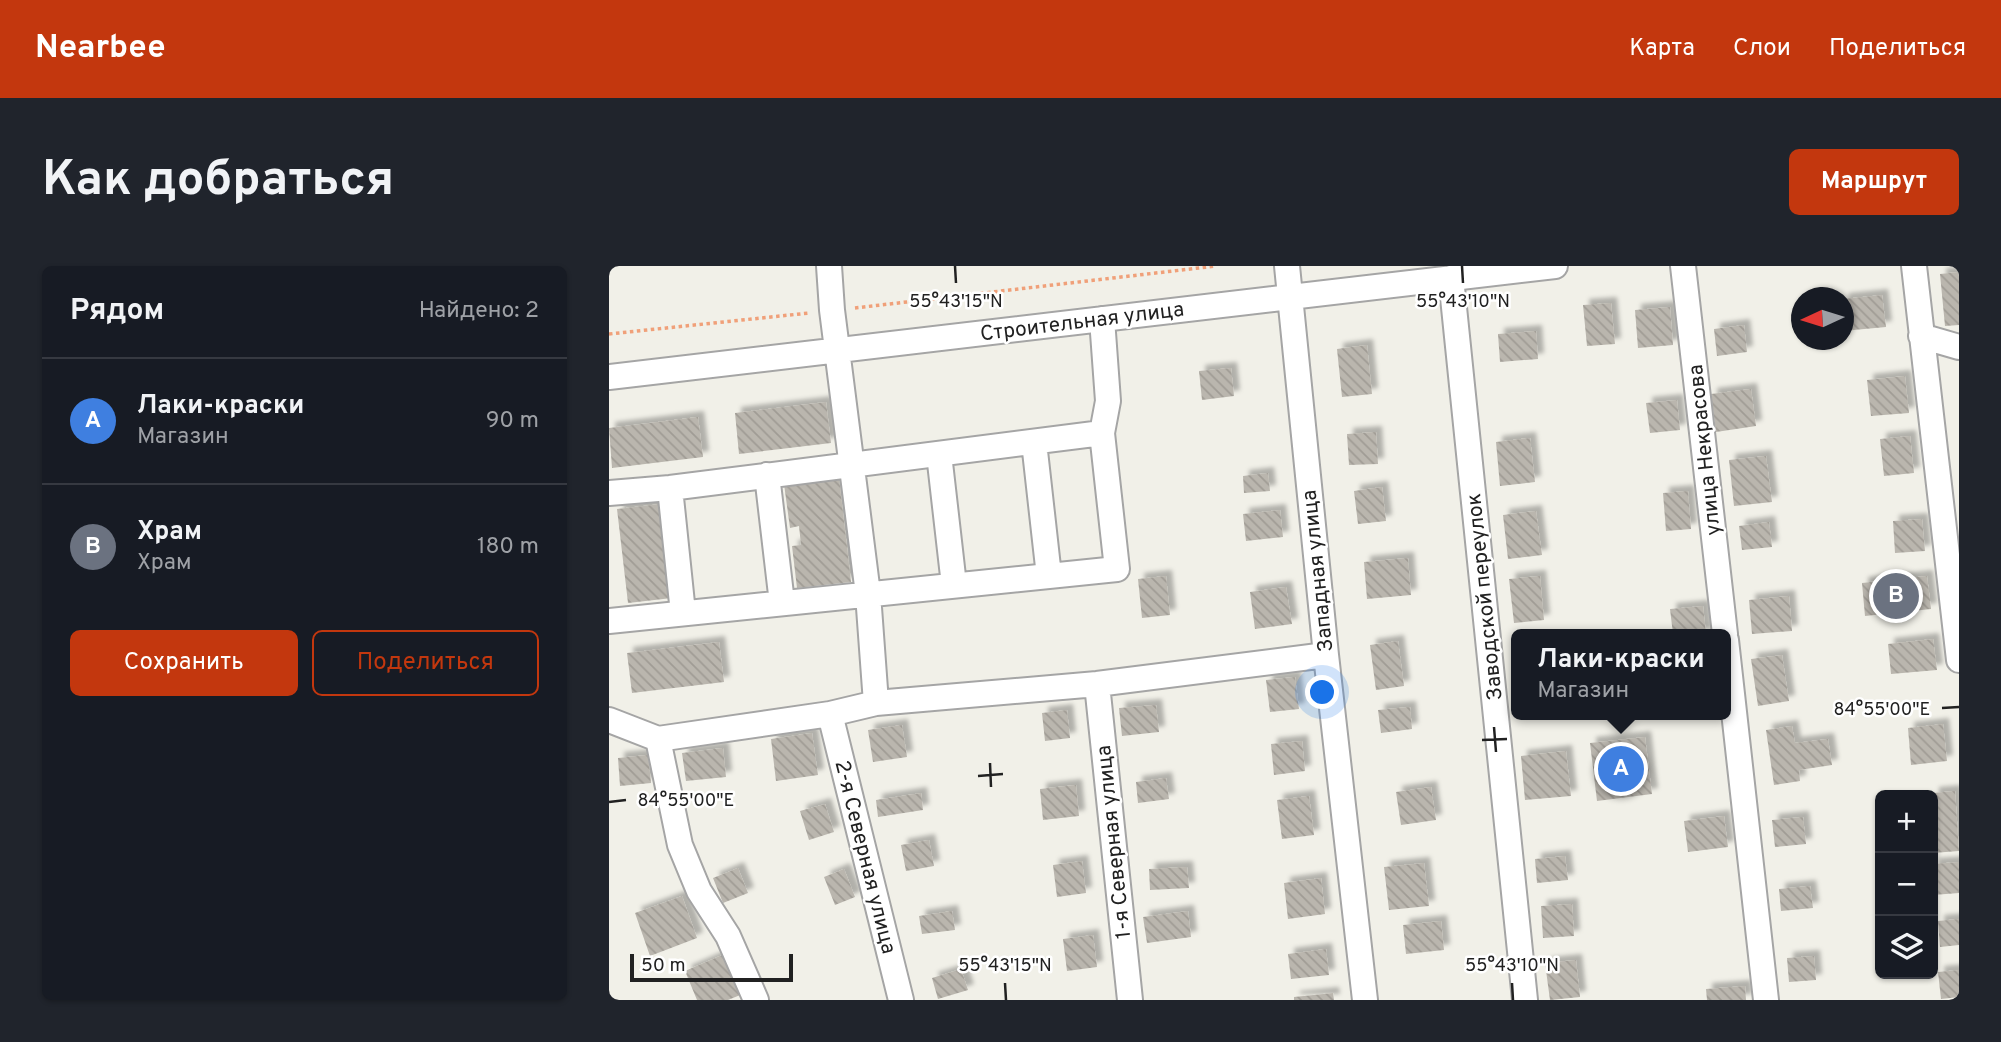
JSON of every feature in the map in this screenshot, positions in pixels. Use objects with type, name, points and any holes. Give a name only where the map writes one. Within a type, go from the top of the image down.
[{"type":"street","points":[[829,266],[832,310],[868,594],[876,703]]},
{"type":"street","name":"Западная улица","points":[[1287,266],[1326,655],[1365,1000]]},
{"type":"street","name":"Строительная улица","points":[[609,377],[1555,266]]},
{"type":"street","name":"улица Некрасова","points":[[1683,266],[1724,629]]},
{"type":"street","points":[[1914,266],[1959,660]]},
{"type":"street","name":"Заводской переулок","points":[[1451,278],[1525,1000]]},
{"type":"street","points":[[609,621],[1117,569],[1102,433],[1108,401],[1102,319]]},
{"type":"street","points":[[1921,335],[1959,347]]},
{"type":"street","points":[[609,493],[670,488],[1102,433]]},
{"type":"street","points":[[1034,442],[1049,576]]},
{"type":"street","points":[[939,454],[954,585]]},
{"type":"street","points":[[767,475],[782,603]]},
{"type":"street","points":[[670,488],[683,613]]},
{"type":"street","points":[[609,720],[658,739],[830,714],[876,703],[1097,684],[1326,655]]},
{"type":"street","name":"1-я Северная улица","points":[[1097,684],[1130,1000]]},
{"type":"street","points":[[1731,685],[1766,1000]]},
{"type":"street","name":"2-я Северная улица","points":[[830,714],[901,1000]]},
{"type":"street","points":[[658,739],[680,845],[699,891],[728,936],[756,1000]]},
{"type":"path","points":[[609,334],[1216,266]]},
{"type":"building","points":[[1959,272],[1959,325],[1945,326],[1940,274]]},
{"type":"building","points":[[1882,295],[1886,327],[1854,330],[1854,298]]},
{"type":"building","points":[[1611,303],[1615,344],[1587,346],[1583,305]]},
{"type":"building","points":[[1670,307],[1673,345],[1638,348],[1635,310]]},
{"type":"building","points":[[1744,325],[1747,352],[1717,356],[1714,329]]},
{"type":"building","points":[[1536,331],[1538,359],[1500,362],[1498,334]]},
{"type":"building","points":[[1367,345],[1372,394],[1342,397],[1337,349]]},
{"type":"building","points":[[1231,368],[1234,396],[1202,400],[1199,371]]},
{"type":"building","points":[[1905,376],[1909,413],[1871,416],[1867,380]]},
{"type":"building","points":[[1751,389],[1756,426],[1716,432],[1711,394]]},
{"type":"building","points":[[1677,400],[1680,430],[1650,433],[1646,403]]},
{"type":"building","points":[[826,402],[831,443],[739,454],[735,413]]},
{"type":"building","points":[[698,417],[703,457],[612,468],[609,428]]},
{"type":"building","points":[[1376,432],[1378,464],[1349,465],[1347,434]]},
{"type":"building","points":[[1910,436],[1914,473],[1884,476],[1880,439]]},
{"type":"building","points":[[1530,438],[1535,482],[1500,486],[1496,442]]},
{"type":"building","points":[[1766,456],[1772,502],[1734,506],[1729,460]]},
{"type":"building","points":[[1268,473],[1270,491],[1244,493],[1243,476]]},
{"type":"building","points":[[839,478],[851,582],[797,588],[792,546],[801,545],[799,526],[790,528],[784,484]]},
{"type":"building","points":[[1382,487],[1386,521],[1358,524],[1354,491]]},
{"type":"building","points":[[1688,491],[1691,529],[1666,531],[1663,493]]},
{"type":"building","points":[[661,504],[672,598],[628,603],[617,509]]},
{"type":"building","points":[[1280,510],[1283,537],[1246,541],[1243,514]]},
{"type":"building","points":[[1536,511],[1542,555],[1508,559],[1503,515]]},
{"type":"building","points":[[1922,519],[1925,551],[1895,553],[1893,521]]},
{"type":"building","points":[[1769,522],[1772,547],[1742,550],[1739,526]]},
{"type":"building","points":[[1408,558],[1411,595],[1367,599],[1364,562]]},
{"type":"building","points":[[1166,576],[1170,615],[1142,618],[1138,579]]},
{"type":"building","points":[[1540,576],[1544,620],[1514,623],[1509,579]]},
{"type":"building","points":[[1927,576],[1931,609],[1865,616],[1862,583]]},
{"type":"building","points":[[1286,587],[1292,624],[1255,629],[1250,592]]},
{"type":"building","points":[[1789,596],[1792,631],[1752,634],[1749,600]]},
{"type":"building","points":[[1703,606],[1705,629],[1672,629],[1670,609]]},
{"type":"building","points":[[1933,639],[1937,670],[1891,674],[1888,644]]},
{"type":"building","points":[[1398,641],[1404,686],[1376,690],[1370,645]]},
{"type":"building","points":[[719,642],[724,682],[632,693],[627,653]]},
{"type":"building","points":[[1782,655],[1789,701],[1758,706],[1751,659]]},
{"type":"building","points":[[1295,677],[1299,709],[1270,712],[1266,680]]},
{"type":"building","points":[[1156,705],[1159,732],[1122,736],[1119,708]]},
{"type":"building","points":[[1410,707],[1412,729],[1381,733],[1378,710]]},
{"type":"building","points":[[1067,710],[1070,738],[1045,741],[1042,713]]},
{"type":"building","points":[[1943,724],[1947,761],[1911,765],[1908,728]]},
{"type":"building","points":[[902,725],[907,757],[873,762],[868,730]]},
{"type":"building","points":[[1792,726],[1795,743],[1828,739],[1832,765],[1799,770],[1800,781],[1774,785],[1766,730]]},
{"type":"building","points":[[812,733],[818,775],[776,781],[771,739]]},
{"type":"building","points":[[1645,737],[1652,794],[1597,801],[1590,743]]},
{"type":"building","points":[[1302,741],[1305,771],[1274,775],[1271,744]]},
{"type":"building","points":[[723,748],[726,777],[686,781],[682,753]]},
{"type":"building","points":[[1566,751],[1571,796],[1525,800],[1521,756]]},
{"type":"building","points":[[648,755],[651,783],[620,786],[618,758]]},
{"type":"building","points":[[1166,778],[1169,799],[1138,803],[1136,782]]},
{"type":"building","points":[[1076,785],[1079,816],[1043,820],[1040,789]]},
{"type":"building","points":[[1431,787],[1436,820],[1401,825],[1396,792]]},
{"type":"building","points":[[1955,791],[1959,851],[1938,853],[1938,793]]},
{"type":"building","points":[[921,793],[923,810],[878,817],[876,800]]},
{"type":"building","points":[[1309,796],[1314,835],[1282,839],[1277,800]]},
{"type":"building","points":[[825,804],[834,832],[809,840],[800,811]]},
{"type":"building","points":[[1724,816],[1728,847],[1688,852],[1684,821]]},
{"type":"building","points":[[1803,817],[1806,844],[1775,847],[1772,820]]},
{"type":"building","points":[[929,840],[934,866],[906,871],[901,845]]},
{"type":"building","points":[[1565,856],[1568,880],[1537,883],[1535,859]]},
{"type":"building","points":[[1082,861],[1086,893],[1057,897],[1053,865]]},
{"type":"building","points":[[1959,862],[1959,893],[1938,895],[1938,864]]},
{"type":"building","points":[[1424,863],[1429,906],[1389,910],[1384,867]]},
{"type":"building","points":[[1187,867],[1189,888],[1150,890],[1149,869]]},
{"type":"building","points":[[738,868],[748,893],[723,903],[713,878]]},
{"type":"building","points":[[844,869],[855,897],[835,905],[824,877]]},
{"type":"building","points":[[1321,878],[1325,914],[1288,919],[1284,883]]},
{"type":"building","points":[[1810,886],[1813,908],[1781,911],[1779,889]]},
{"type":"building","points":[[682,896],[697,938],[650,956],[635,913]]},
{"type":"building","points":[[1572,904],[1574,936],[1543,938],[1541,906]]},
{"type":"building","points":[[952,911],[955,930],[922,934],[919,916]]},
{"type":"building","points":[[1188,911],[1191,937],[1147,943],[1143,917]]},
{"type":"building","points":[[1959,919],[1959,945],[1940,947],[1938,921]]},
{"type":"building","points":[[1441,921],[1444,950],[1406,954],[1403,925]]},
{"type":"building","points":[[1093,935],[1097,967],[1067,971],[1063,939]]},
{"type":"building","points":[[1326,949],[1329,975],[1291,979],[1288,954]]},
{"type":"building","points":[[727,953],[745,993],[728,1000],[697,1000],[685,971]]},
{"type":"building","points":[[1814,956],[1816,980],[1789,982],[1787,958]]},
{"type":"building","points":[[1576,960],[1580,997],[1550,1000],[1545,963]]},
{"type":"building","points":[[961,969],[968,990],[938,999],[932,978]]},
{"type":"building","points":[[1959,970],[1959,997],[1941,999],[1938,972]]},
{"type":"building","points":[[1745,986],[1746,1000],[1707,1000],[1706,989]]},
{"type":"building","points":[[1333,993],[1334,1000],[1294,1000],[1294,997]]},
{"type":"place","name":"Храм","points":[[1896,596]]},
{"type":"place","name":"Лаки-краски","points":[[1621,769]]}]
